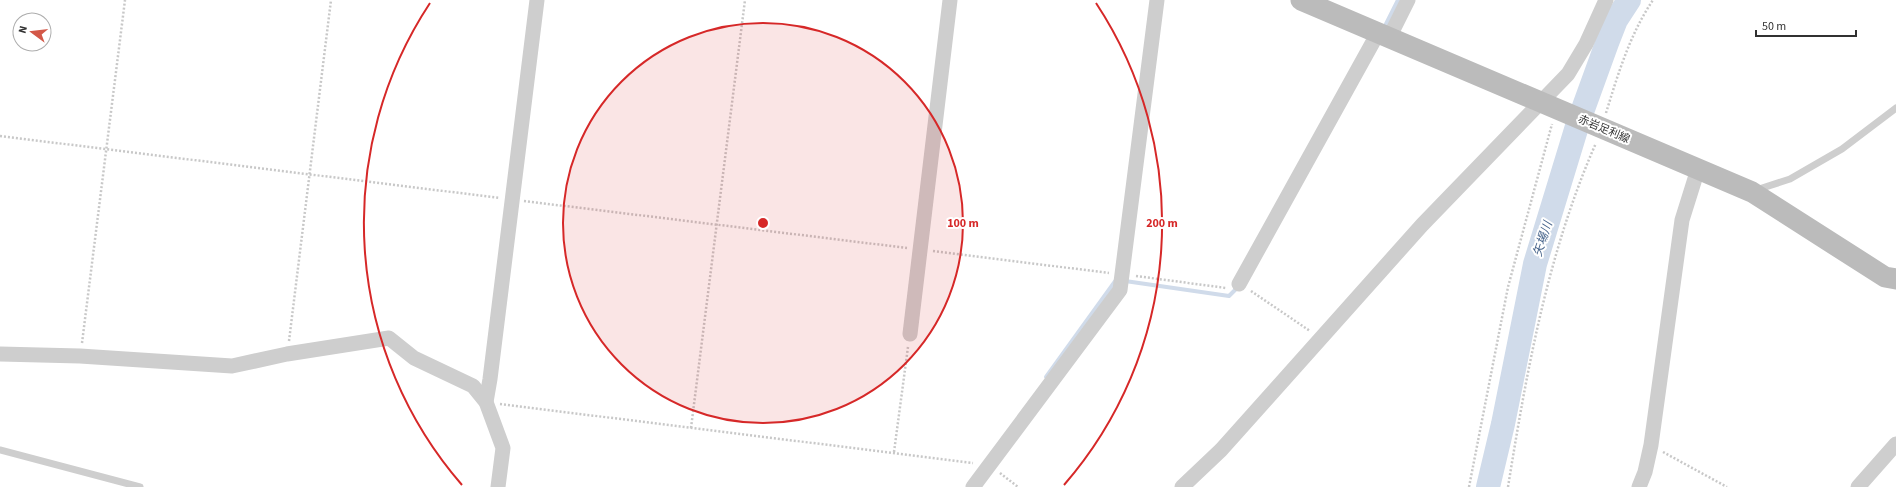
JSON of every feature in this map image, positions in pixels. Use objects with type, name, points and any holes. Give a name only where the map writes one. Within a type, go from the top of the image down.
[{"type":"main road","name":"赤岩足利線","points":[[1301,0],[1540,102],[1557,116],[1600,127],[1752,192],[1885,277],[1896,279]]},
{"type":"street","points":[[486,402],[537,0]]},
{"type":"street","points":[[910,334],[950,0]]},
{"type":"street","points":[[973,487],[1120,290],[1157,0]]},
{"type":"street","points":[[1239,284],[1383,35],[1408,0]]},
{"type":"street","points":[[1182,487],[1221,450],[1422,225],[1568,74],[1578,60],[1606,0]]},
{"type":"street","points":[[1639,487],[1645,472],[1651,445],[1682,220],[1698,169]]},
{"type":"street","points":[[0,354],[80,356],[232,366],[287,354],[389,338],[414,358],[473,386],[486,402],[503,448],[498,487]]},
{"type":"street","points":[[1858,487],[1896,444]]},
{"type":"lane","points":[[1752,192],[1790,179],[1842,149],[1896,108]]},
{"type":"lane","points":[[0,450],[140,487]]},
{"type":"path","points":[[80,356],[126,0]]},
{"type":"path","points":[[287,354],[331,0]]},
{"type":"path","points":[[691,428],[718,224],[745,0]]},
{"type":"path","points":[[1508,487],[1534,340],[1557,248],[1578,182],[1600,127],[1625,55],[1641,18],[1653,0]]},
{"type":"path","points":[[1469,487],[1508,287],[1557,116]]},
{"type":"path","points":[[0,136],[920,249],[1230,289],[1239,284],[1320,338]]},
{"type":"path","points":[[894,452],[910,334]]},
{"type":"path","points":[[486,402],[988,465],[1018,487]]},
{"type":"path","points":[[1651,445],[1727,487]]},
{"type":"waterway","points":[[1383,30],[1398,0]]},
{"type":"waterway","name":"矢場川","points":[[1488,487],[1503,424],[1535,264],[1578,123],[1616,20],[1629,0]]},
{"type":"waterway","points":[[1046,377],[1116,280]]},
{"type":"waterway","points":[[1125,281],[1229,296],[1238,287]]}]
